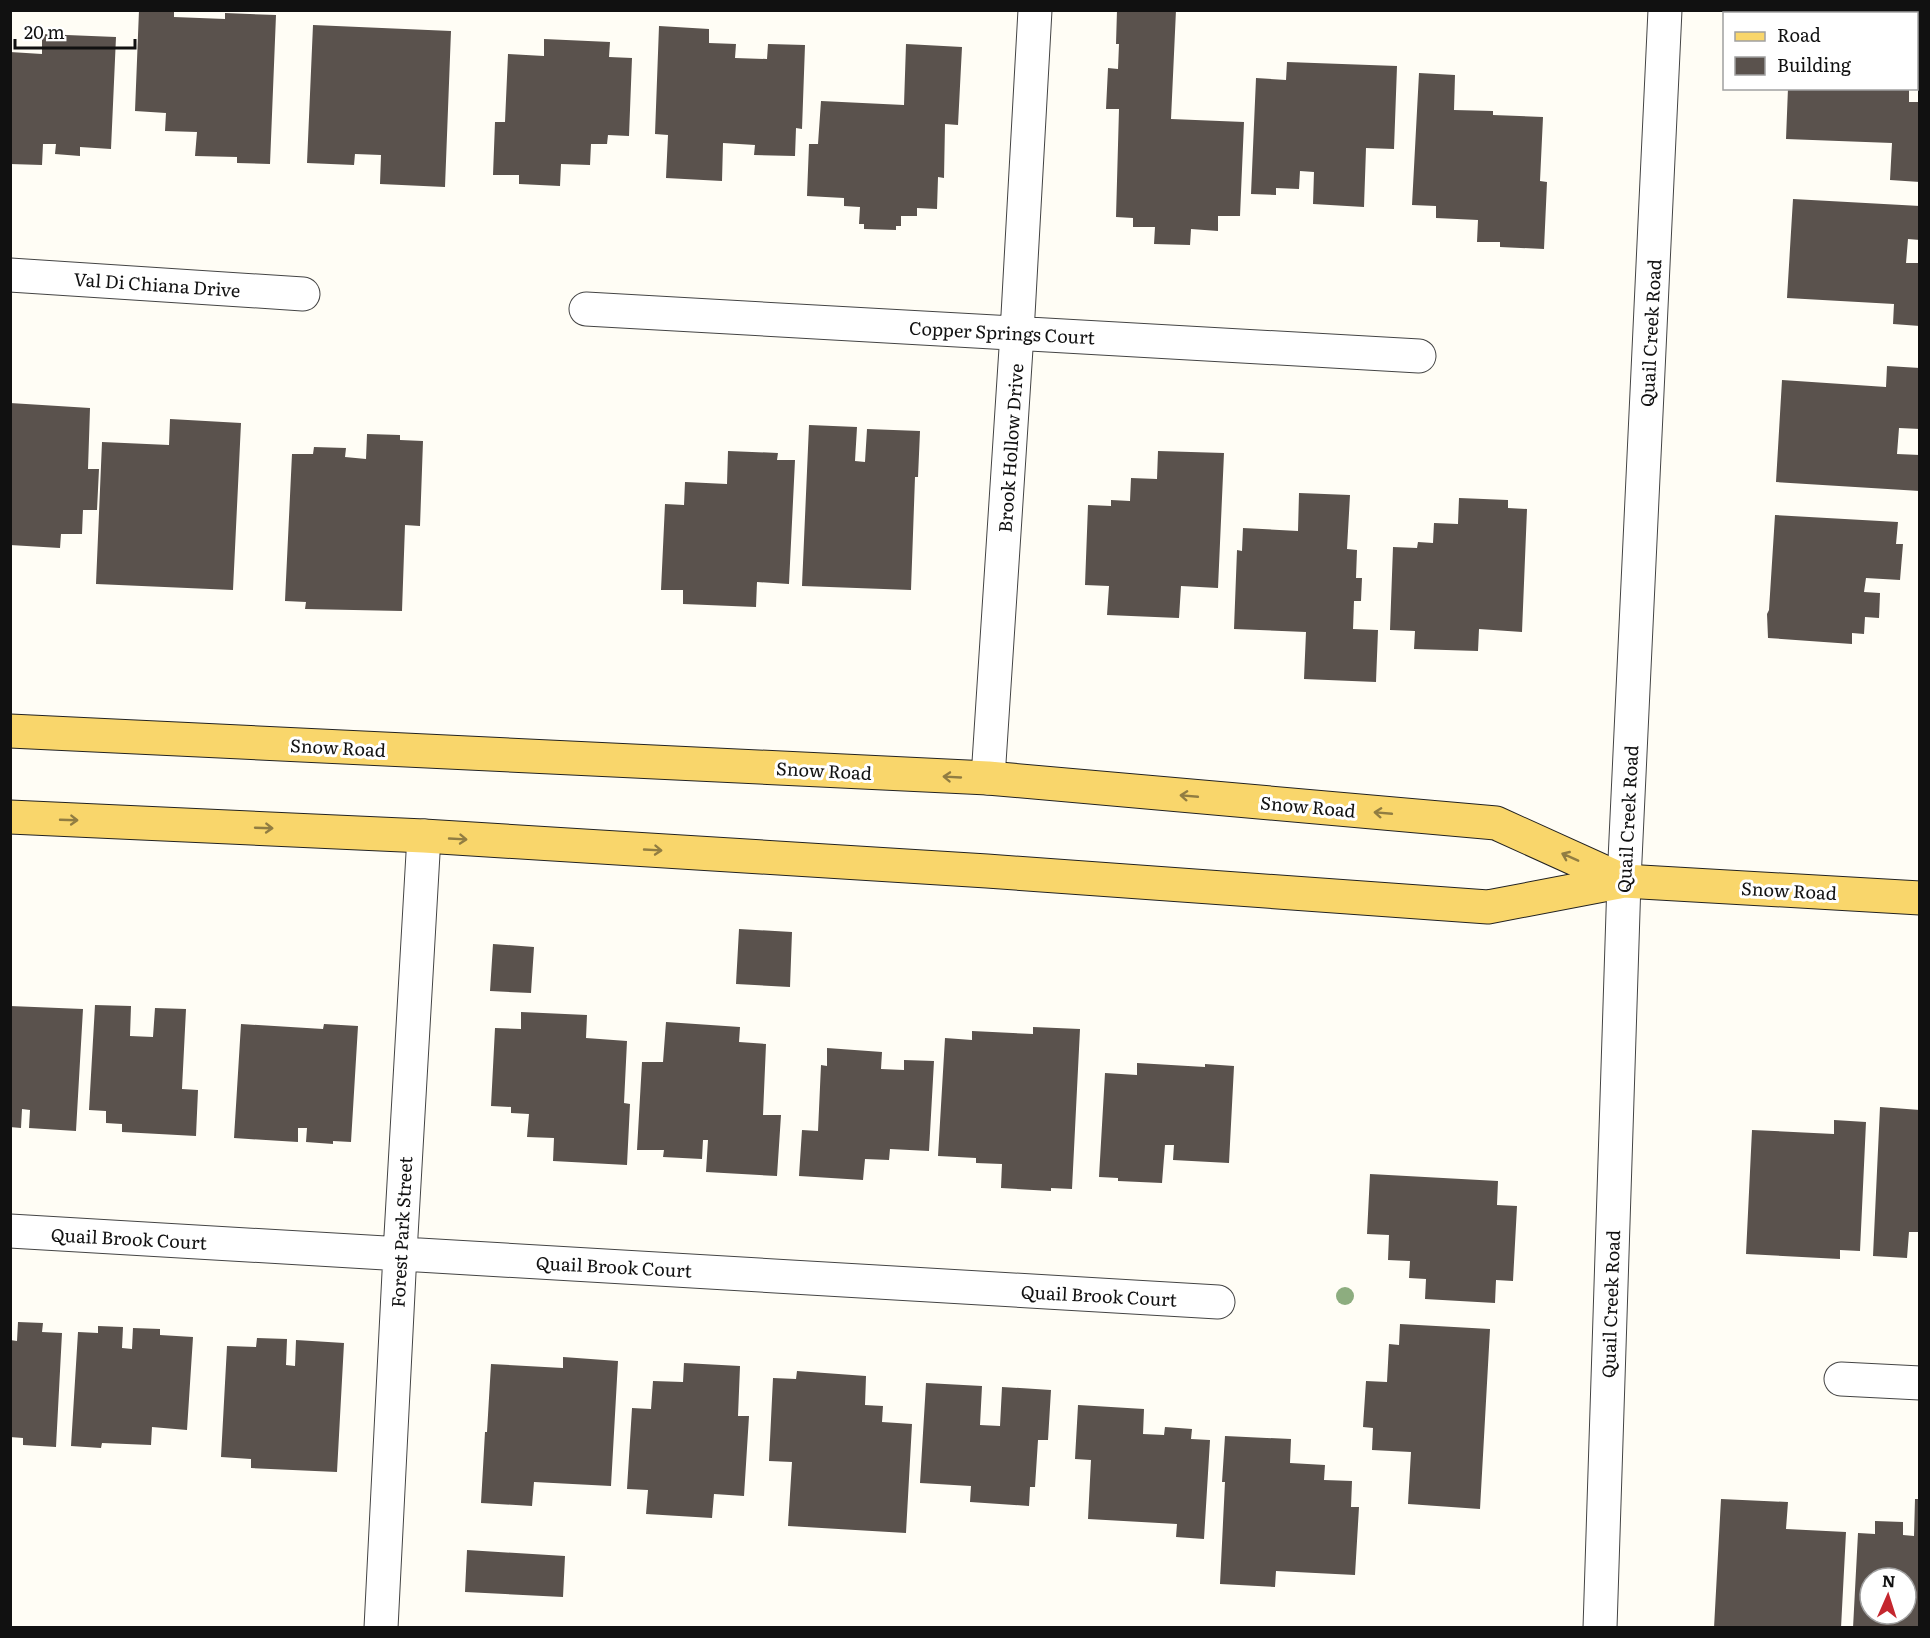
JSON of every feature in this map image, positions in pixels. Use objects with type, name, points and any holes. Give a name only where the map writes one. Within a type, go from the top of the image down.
[{"type":"main road","name":"Snow Road","points":[[10,731],[988,778],[1496,823],[1624,880]]},
{"type":"main road","name":"Snow Road","points":[[10,817],[424,836],[987,871],[1488,907],[1624,880],[1920,898]]},
{"type":"street","name":"Brook Hollow Drive","points":[[988,778],[1035,10]]},
{"type":"street","name":"Quail Creek Road","points":[[1600,1628],[1624,880],[1665,10]]},
{"type":"street","name":"Val Di Chiana Drive","points":[[10,275],[303,294]]},
{"type":"street","name":"Copper Springs Court","points":[[586,309],[1419,356]]},
{"type":"street","name":"Forest Park Street","points":[[381,1628],[424,836]]},
{"type":"street","name":"Quail Brook Court","points":[[10,1231],[1218,1302]]},
{"type":"street","points":[[1841,1379],[1920,1383]]},
{"type":"building","points":[[139,10],[174,11],[174,17],[225,19],[225,13],[276,15],[270,164],[237,163],[237,157],[195,156],[197,132],[165,131],[166,113],[135,111]]},
{"type":"building","points":[[1117,10],[1176,10],[1171,119],[1244,122],[1240,216],[1218,216],[1218,231],[1191,229],[1190,245],[1154,244],[1155,227],[1133,227],[1133,218],[1116,217],[1119,109],[1106,109],[1108,68],[1118,69]]},
{"type":"building","points":[[313,25],[451,31],[445,187],[380,184],[381,155],[355,154],[354,165],[307,163]]},
{"type":"building","points":[[659,26],[709,29],[709,43],[736,44],[735,58],[767,59],[768,44],[805,45],[802,129],[796,128],[795,156],[754,155],[755,145],[723,143],[722,181],[666,178],[668,135],[655,134]]},
{"type":"building","points":[[42,34],[116,37],[111,149],[80,147],[80,156],[55,154],[56,144],[43,144],[42,165],[10,164],[10,52],[42,54]]},
{"type":"building","points":[[544,39],[610,42],[609,57],[632,58],[629,136],[608,135],[607,144],[591,144],[590,165],[561,164],[560,186],[519,184],[519,175],[493,175],[495,122],[505,122],[508,54],[544,56]]},
{"type":"building","points":[[906,44],[962,47],[958,125],[945,124],[944,178],[938,177],[937,209],[917,208],[917,216],[901,216],[901,226],[896,226],[896,230],[864,229],[864,224],[859,224],[860,207],[844,206],[844,198],[807,196],[809,144],[818,144],[821,101],[904,105]]},
{"type":"building","points":[[1918,47],[1920,47],[1920,79],[1918,79]]},
{"type":"building","points":[[1287,62],[1397,66],[1394,149],[1366,148],[1364,207],[1313,204],[1314,172],[1300,171],[1299,189],[1276,188],[1276,195],[1251,194],[1256,78],[1286,80]]},
{"type":"building","points":[[1419,73],[1455,75],[1454,110],[1493,111],[1493,115],[1543,117],[1540,181],[1547,182],[1544,249],[1500,247],[1500,242],[1477,242],[1478,220],[1436,218],[1436,206],[1412,205]]},
{"type":"building","points":[[1788,90],[1909,90],[1909,102],[1920,102],[1920,182],[1890,180],[1892,143],[1786,139]]},
{"type":"building","points":[[1793,199],[1920,206],[1920,240],[1908,239],[1906,263],[1920,263],[1920,326],[1893,324],[1894,304],[1787,298]]},
{"type":"building","points":[[1887,366],[1920,368],[1920,429],[1899,428],[1897,454],[1920,455],[1920,491],[1776,482],[1782,380],[1886,387]]},
{"type":"building","points":[[10,403],[90,408],[88,469],[99,469],[97,510],[83,510],[82,534],[61,534],[60,548],[10,545]]},
{"type":"building","points":[[170,419],[241,423],[233,590],[96,584],[102,442],[169,445]]},
{"type":"building","points":[[809,425],[857,427],[855,461],[865,462],[867,429],[920,431],[918,477],[915,477],[911,590],[802,586]]},
{"type":"building","points":[[367,434],[400,435],[400,440],[423,441],[420,526],[405,525],[402,611],[305,609],[306,602],[285,601],[292,454],[313,454],[314,447],[346,448],[345,457],[366,459]]},
{"type":"building","points":[[728,451],[778,453],[777,460],[795,460],[789,584],[757,582],[756,607],[683,604],[683,590],[661,590],[665,504],[684,505],[685,482],[727,484]]},
{"type":"building","points":[[1158,451],[1224,453],[1218,588],[1181,586],[1179,618],[1107,615],[1109,586],[1085,585],[1088,505],[1111,506],[1111,500],[1130,501],[1131,478],[1157,479]]},
{"type":"building","points":[[1299,493],[1350,495],[1347,549],[1357,550],[1356,578],[1362,578],[1361,601],[1354,601],[1353,629],[1378,630],[1376,682],[1304,679],[1306,632],[1234,629],[1237,550],[1242,551],[1243,528],[1298,531]]},
{"type":"building","points":[[1459,498],[1508,500],[1508,508],[1527,509],[1522,632],[1479,629],[1478,651],[1414,649],[1415,631],[1390,630],[1393,547],[1417,548],[1418,542],[1433,543],[1434,523],[1458,524]]},
{"type":"building","points":[[1775,515],[1898,522],[1896,544],[1903,544],[1900,580],[1866,578],[1864,592],[1880,593],[1879,618],[1865,617],[1864,634],[1852,633],[1852,644],[1768,638],[1767,614]]},
{"type":"building","points":[[739,929],[792,932],[790,987],[736,984]]},
{"type":"building","points":[[493,944],[534,947],[531,993],[490,991]]},
{"type":"building","points":[[95,1005],[131,1006],[130,1036],[153,1037],[155,1008],[186,1009],[182,1089],[198,1090],[196,1136],[122,1132],[122,1124],[106,1123],[106,1111],[89,1110]]},
{"type":"building","points":[[10,1006],[83,1009],[76,1131],[29,1128],[30,1110],[22,1109],[21,1128],[10,1127]]},
{"type":"building","points":[[521,1012],[587,1015],[586,1038],[627,1041],[624,1103],[630,1104],[627,1165],[553,1161],[554,1138],[527,1137],[529,1114],[511,1113],[511,1107],[491,1106],[495,1028],[521,1029]]},
{"type":"building","points":[[666,1022],[740,1027],[739,1042],[766,1044],[763,1115],[781,1115],[777,1176],[706,1172],[708,1140],[703,1140],[702,1159],[663,1157],[664,1150],[637,1150],[642,1062],[663,1062]]},
{"type":"building","points":[[241,1024],[323,1029],[324,1024],[358,1026],[351,1142],[333,1141],[333,1144],[306,1142],[307,1128],[298,1128],[298,1142],[234,1138]]},
{"type":"building","points":[[1033,1027],[1080,1029],[1072,1189],[1051,1188],[1051,1191],[1001,1188],[1002,1164],[976,1163],[976,1158],[938,1156],[945,1038],[972,1040],[972,1031],[1033,1034]]},
{"type":"building","points":[[827,1048],[882,1052],[881,1069],[904,1070],[904,1060],[934,1061],[929,1151],[890,1149],[889,1160],[865,1159],[863,1180],[799,1176],[802,1130],[818,1131],[821,1065],[827,1066]]},
{"type":"building","points":[[1137,1063],[1205,1067],[1205,1064],[1234,1066],[1229,1163],[1173,1160],[1174,1145],[1165,1145],[1162,1183],[1118,1181],[1118,1178],[1099,1177],[1105,1073],[1137,1075]]},
{"type":"building","points":[[1880,1107],[1920,1110],[1920,1232],[1909,1232],[1907,1258],[1873,1256]]},
{"type":"building","points":[[1834,1120],[1866,1122],[1860,1251],[1840,1250],[1840,1259],[1746,1254],[1752,1130],[1834,1134]]},
{"type":"building","points":[[1370,1174],[1498,1181],[1497,1205],[1517,1206],[1513,1281],[1496,1280],[1495,1303],[1425,1299],[1426,1279],[1409,1278],[1410,1261],[1388,1260],[1389,1235],[1367,1234]]},
{"type":"building","points":[[18,1322],[43,1323],[42,1332],[62,1333],[56,1447],[23,1445],[23,1438],[10,1437],[10,1340],[17,1341]]},
{"type":"building","points":[[1400,1324],[1490,1329],[1480,1509],[1408,1504],[1411,1452],[1372,1450],[1373,1428],[1363,1427],[1366,1381],[1387,1382],[1389,1344],[1399,1345]]},
{"type":"building","points":[[98,1326],[123,1327],[122,1348],[132,1349],[133,1328],[160,1329],[160,1335],[193,1337],[187,1430],[152,1427],[151,1445],[102,1443],[101,1448],[71,1446],[78,1332],[98,1333]]},
{"type":"building","points":[[257,1338],[287,1339],[286,1365],[295,1366],[296,1340],[344,1343],[337,1472],[251,1468],[251,1459],[221,1457],[227,1346],[256,1347]]},
{"type":"building","points":[[563,1357],[618,1361],[611,1486],[534,1482],[532,1506],[481,1503],[491,1364],[563,1368]]},
{"type":"building","points":[[684,1363],[740,1366],[738,1416],[749,1416],[744,1496],[714,1494],[712,1518],[646,1514],[648,1490],[627,1489],[632,1408],[651,1409],[653,1381],[683,1382]]},
{"type":"building","points":[[797,1371],[866,1376],[865,1405],[883,1406],[882,1422],[912,1424],[906,1533],[788,1526],[792,1462],[769,1461],[773,1378],[796,1379]]},
{"type":"building","points":[[926,1383],[982,1386],[980,1425],[1000,1426],[1002,1387],[1051,1390],[1048,1440],[1038,1440],[1035,1487],[1030,1487],[1029,1506],[970,1502],[971,1486],[920,1483]]},
{"type":"building","points":[[1078,1405],[1144,1409],[1143,1434],[1164,1435],[1165,1427],[1192,1429],[1191,1439],[1210,1440],[1204,1539],[1176,1537],[1177,1524],[1088,1519],[1091,1460],[1075,1459]]},
{"type":"building","points":[[1225,1436],[1291,1439],[1290,1463],[1325,1465],[1324,1480],[1352,1481],[1351,1507],[1359,1507],[1355,1575],[1276,1571],[1275,1587],[1220,1584]]},
{"type":"building","points":[[1721,1499],[1788,1502],[1786,1529],[1846,1532],[1841,1628],[1714,1628]]},
{"type":"building","points":[[1915,1499],[1920,1499],[1920,1628],[1853,1628],[1858,1533],[1875,1534],[1875,1521],[1903,1522],[1903,1535],[1914,1536]]},
{"type":"building","points":[[467,1550],[565,1556],[563,1597],[465,1592]]}]
